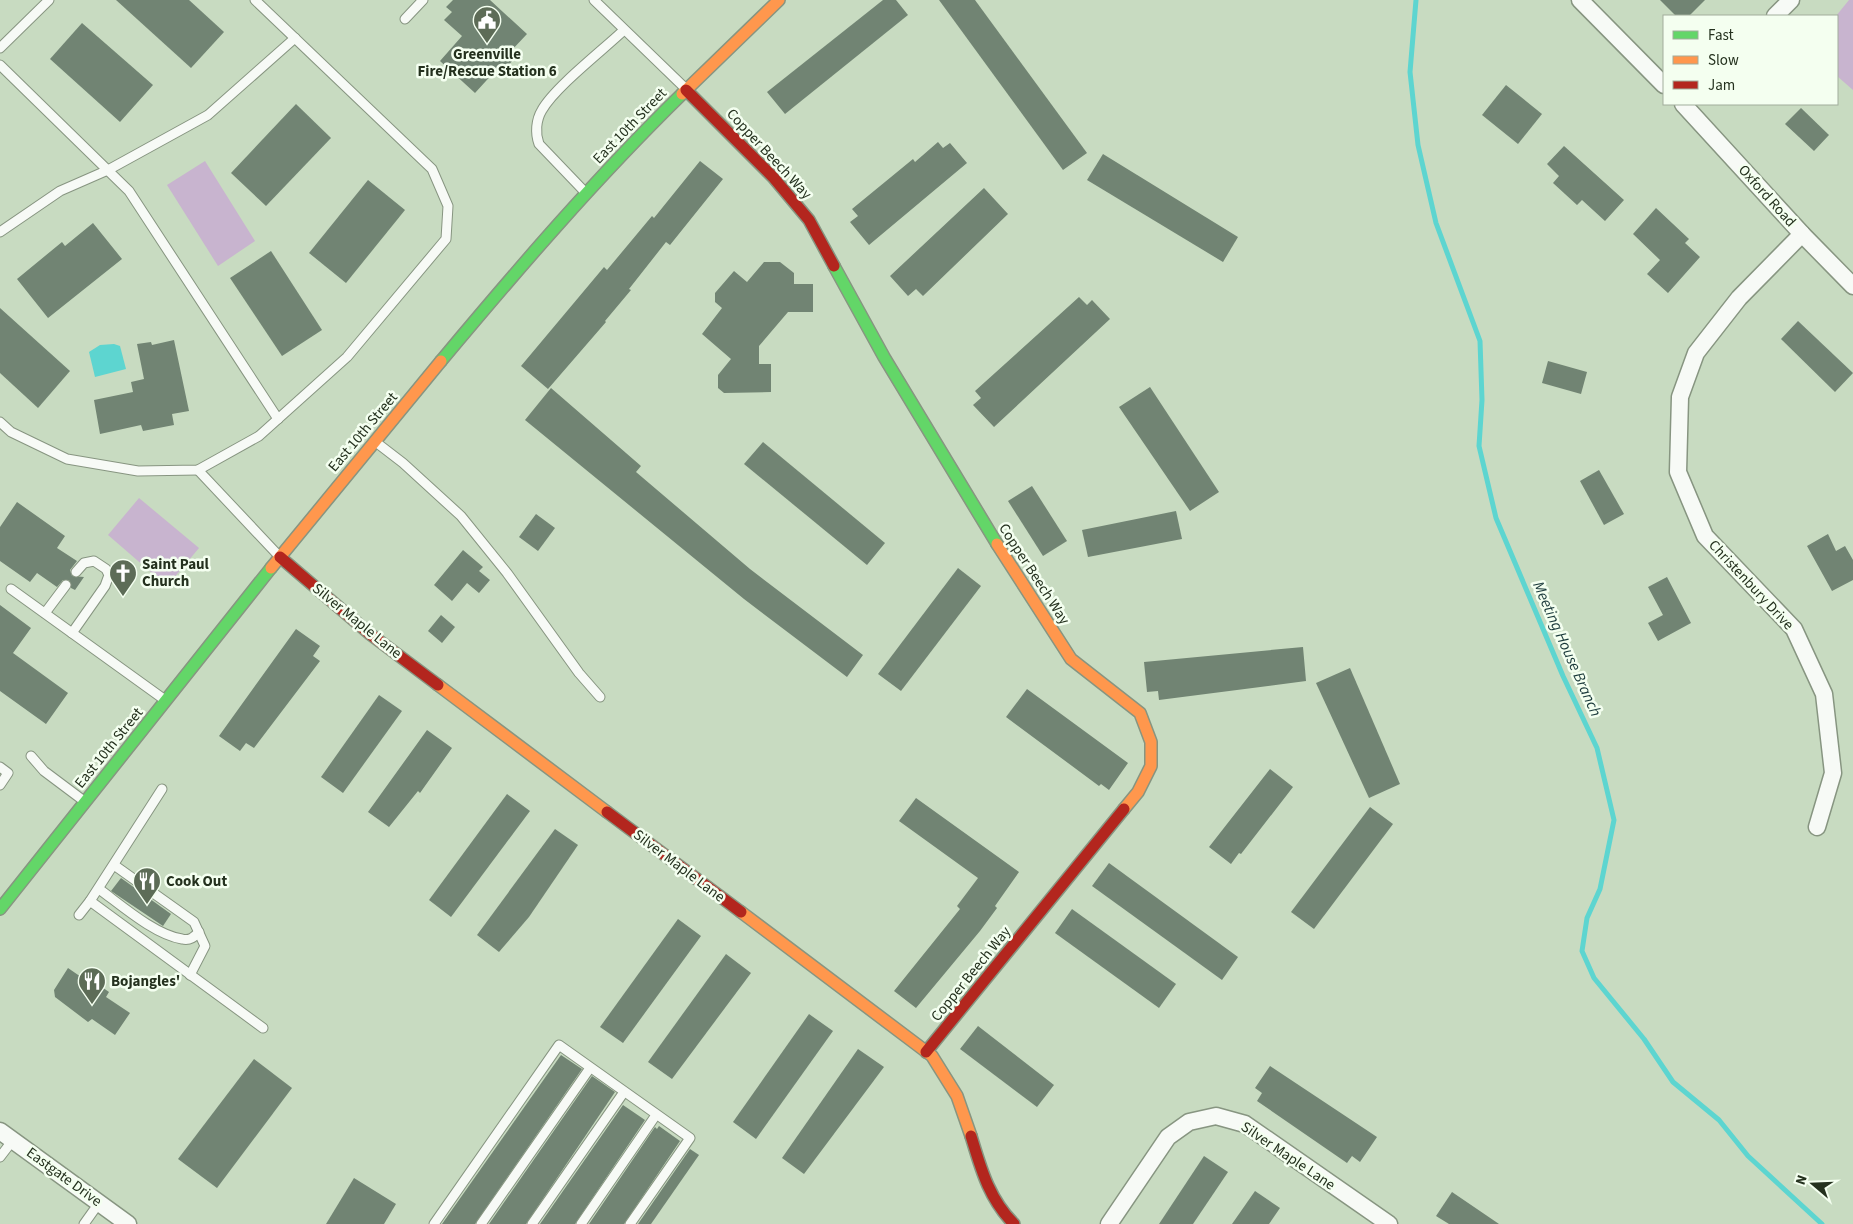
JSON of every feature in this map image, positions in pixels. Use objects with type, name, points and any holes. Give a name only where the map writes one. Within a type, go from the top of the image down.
[{"type":"street","name":"East 10th Street","points":[[0,909],[280,557],[515,272],[630,145],[779,0]]},
{"type":"street","points":[[1580,0],[1663,84]]},
{"type":"street","points":[[1776,15],[1791,0]]},
{"type":"street","name":"Copper Beech Way","points":[[686,90],[773,176],[809,220],[884,357],[970,503],[1071,659],[1140,713],[1151,742],[1151,766],[1138,792],[926,1052]]},
{"type":"street","name":"Oxford Road","points":[[1685,105],[1802,234],[1853,286]]},
{"type":"street","name":"Christenbury Drive","points":[[1802,234],[1739,298],[1696,353],[1680,397],[1678,472],[1705,536],[1794,629],[1824,694],[1833,773],[1817,827]]},
{"type":"street","name":"Silver Maple Lane","points":[[280,557],[370,634],[932,1056],[960,1102],[989,1191],[1007,1218],[1014,1224]]},
{"type":"street","name":"Silver Maple Lane","points":[[1109,1224],[1168,1137],[1189,1122],[1216,1116],[1245,1124],[1389,1224]]},
{"type":"street","name":"Eastgate Drive","points":[[6,1135],[128,1224]]},
{"type":"lane","points":[[0,48],[49,0]]},
{"type":"lane","points":[[0,422],[11,432],[67,459],[138,471],[198,470],[259,436],[346,357],[446,238],[448,206],[432,169],[256,0]]},
{"type":"lane","points":[[405,19],[423,0]]},
{"type":"lane","points":[[594,0],[686,90]]},
{"type":"lane","points":[[586,193],[539,144],[536,136],[537,124],[541,111],[552,96],[624,30]]},
{"type":"lane","points":[[0,232],[60,191],[108,170],[208,115],[295,38]]},
{"type":"lane","points":[[0,65],[129,191],[278,419]]},
{"type":"lane","points":[[375,442],[402,462],[461,516],[507,573],[574,666],[600,697]]},
{"type":"lane","points":[[198,470],[280,557]]},
{"type":"lane","points":[[72,632],[105,586],[109,575],[106,569],[94,561],[84,563],[76,572]]},
{"type":"lane","points":[[46,613],[66,584]]},
{"type":"lane","points":[[11,589],[165,701]]},
{"type":"lane","points":[[31,756],[44,771],[85,801]]},
{"type":"lane","points":[[0,767],[8,773],[0,785]]},
{"type":"lane","points":[[79,915],[99,888],[162,790]]},
{"type":"lane","points":[[114,865],[194,922],[205,946],[190,975]]},
{"type":"lane","points":[[99,888],[145,922],[166,933],[182,940],[191,939],[199,932]]},
{"type":"lane","points":[[90,901],[263,1028]]},
{"type":"lane","points":[[434,1224],[559,1045],[690,1138],[630,1224]]},
{"type":"lane","points":[[481,1224],[590,1068]]},
{"type":"lane","points":[[532,1224],[624,1092]]},
{"type":"lane","points":[[581,1224],[656,1115]]},
{"type":"lane","points":[[0,1157],[6,1135]]},
{"type":"lane","points":[[84,1224],[99,1203]]},
{"type":"shaded area","points":[[1849,0],[1853,0],[1853,90],[1838,77],[1837,15]]},
{"type":"shaded area","points":[[205,161],[255,241],[218,266],[167,185]]},
{"type":"shaded area","points":[[139,498],[199,548],[167,586],[108,535]]},
{"type":"water","points":[[114,344],[120,346],[126,369],[95,377],[89,352],[100,345]]},
{"type":"building","points":[[116,0],[189,0],[224,32],[191,68]]},
{"type":"building","name":"Greenville Fire/Rescue Station 6","points":[[453,0],[490,0],[527,34],[511,51],[517,56],[500,74],[496,70],[475,93],[440,61],[462,36],[444,20],[452,12],[446,7]]},
{"type":"building","points":[[883,0],[896,0],[908,15],[785,114],[767,92]]},
{"type":"building","points":[[939,0],[975,0],[1087,153],[1063,170]]},
{"type":"building","points":[[1660,0],[1705,0],[1690,15],[1675,15]]},
{"type":"building","points":[[82,23],[153,85],[120,122],[50,59]]},
{"type":"building","points":[[1506,85],[1542,114],[1518,144],[1482,115]]},
{"type":"building","points":[[296,104],[331,138],[266,206],[231,173]]},
{"type":"building","points":[[1801,108],[1829,135],[1814,151],[1785,124]]},
{"type":"building","points":[[938,142],[943,148],[950,143],[967,163],[869,245],[850,222],[858,216],[852,209],[913,159],[915,162]]},
{"type":"building","points":[[1564,146],[1624,200],[1605,221],[1582,200],[1577,205],[1553,183],[1559,176],[1547,164]]},
{"type":"building","points":[[1103,154],[1238,237],[1223,262],[1087,180]]},
{"type":"building","points":[[700,161],[723,179],[670,245],[666,242],[606,322],[548,389],[521,366],[604,267],[607,270],[652,216],[654,218]]},
{"type":"building","points":[[368,180],[405,210],[346,283],[309,253]]},
{"type":"building","points":[[984,188],[1008,214],[923,296],[916,289],[908,296],[890,276]]},
{"type":"building","points":[[1656,208],[1689,239],[1685,243],[1700,257],[1668,293],[1647,274],[1660,260],[1633,234]]},
{"type":"building","points":[[93,223],[122,259],[48,318],[17,279],[62,242],[65,246]]},
{"type":"building","points":[[271,251],[322,330],[282,356],[230,278]]},
{"type":"building","points":[[764,262],[780,262],[794,273],[794,284],[813,284],[813,312],[788,312],[759,346],[759,364],[771,364],[771,392],[724,393],[718,388],[718,375],[731,359],[702,334],[722,308],[715,302],[715,293],[734,271],[747,282]]},
{"type":"building","points":[[1079,297],[1087,305],[1092,300],[1110,319],[994,427],[973,405],[981,398],[975,391]]},
{"type":"building","points":[[0,308],[70,371],[38,408],[0,373]]},
{"type":"building","points":[[1798,321],[1853,373],[1835,392],[1781,339]]},
{"type":"building","points":[[174,340],[189,411],[172,414],[174,425],[143,431],[141,425],[100,434],[94,400],[133,392],[131,382],[144,379],[137,344],[151,342],[152,345]]},
{"type":"building","points":[[1548,361],[1587,372],[1581,394],[1542,383]]},
{"type":"building","points":[[1150,387],[1219,492],[1190,511],[1119,407]]},
{"type":"building","points":[[551,388],[641,466],[636,472],[750,569],[863,655],[847,677],[744,599],[525,420]]},
{"type":"building","points":[[763,442],[885,543],[867,565],[744,464]]},
{"type":"building","points":[[1599,470],[1624,514],[1604,525],[1580,481]]},
{"type":"building","points":[[1032,486],[1067,541],[1043,556],[1008,501]]},
{"type":"building","points":[[17,502],[65,536],[57,548],[77,561],[70,570],[72,576],[84,577],[75,590],[71,588],[69,580],[63,580],[57,587],[37,573],[30,582],[0,561],[0,527]]},
{"type":"building","points":[[1176,511],[1182,539],[1088,557],[1082,530]]},
{"type":"building","points":[[536,514],[555,528],[538,551],[519,537]]},
{"type":"building","points":[[1828,534],[1836,551],[1845,546],[1853,560],[1853,580],[1832,591],[1807,546]]},
{"type":"building","points":[[463,550],[483,567],[479,571],[490,580],[479,593],[467,583],[452,601],[434,585]]},
{"type":"building","points":[[958,568],[981,586],[901,691],[878,674]]},
{"type":"building","points":[[1667,577],[1691,623],[1658,641],[1648,623],[1663,615],[1648,587]]},
{"type":"building","points":[[0,605],[31,628],[13,653],[68,693],[46,724],[0,691]]},
{"type":"building","points":[[441,615],[455,627],[442,643],[428,631]]},
{"type":"building","points":[[296,629],[320,646],[313,656],[320,661],[254,748],[246,743],[240,751],[219,736]]},
{"type":"building","points":[[1303,647],[1306,681],[1159,700],[1158,691],[1147,692],[1144,662]]},
{"type":"building","points":[[1350,668],[1400,784],[1369,798],[1316,683]]},
{"type":"building","points":[[1027,689],[1128,763],[1109,790],[1101,784],[1099,786],[1006,717]]},
{"type":"building","points":[[379,695],[402,711],[343,793],[321,777]]},
{"type":"building","points":[[427,730],[452,748],[420,793],[418,791],[389,827],[368,812]]},
{"type":"building","points":[[1270,769],[1293,787],[1241,854],[1239,853],[1231,864],[1209,847]]},
{"type":"building","points":[[507,794],[530,811],[451,917],[429,900]]},
{"type":"building","points":[[916,798],[1019,872],[980,931],[916,1008],[894,991],[960,909],[957,906],[978,878],[899,821]]},
{"type":"building","points":[[1370,807],[1393,824],[1314,929],[1291,912]]},
{"type":"building","points":[[555,829],[578,845],[529,917],[499,952],[477,935]]},
{"type":"building","points":[[1109,863],[1238,957],[1222,980],[1092,886]]},
{"type":"building","name":"Cook Out","points":[[121,878],[171,914],[163,926],[111,891]]},
{"type":"building","points":[[1072,909],[1176,984],[1159,1008],[1055,933]]},
{"type":"building","points":[[678,919],[701,936],[623,1043],[600,1027]]},
{"type":"building","points":[[726,954],[751,973],[672,1079],[648,1062]]},
{"type":"building","name":"Bojangles'","points":[[68,968],[84,979],[86,976],[109,992],[106,997],[130,1013],[115,1035],[92,1019],[88,1022],[55,997],[54,990]]},
{"type":"building","points":[[809,1014],[833,1031],[756,1139],[733,1122]]},
{"type":"building","points":[[978,1026],[1054,1085],[1037,1107],[960,1049]]},
{"type":"building","points":[[858,1049],[884,1067],[804,1174],[782,1158]]},
{"type":"building","points":[[561,1055],[582,1069],[475,1224],[442,1224]]},
{"type":"building","points":[[254,1059],[292,1088],[217,1188],[178,1159]]},
{"type":"building","points":[[1270,1066],[1377,1137],[1360,1162],[1352,1156],[1347,1163],[1257,1101],[1262,1093],[1255,1088]]},
{"type":"building","points":[[592,1076],[615,1092],[526,1224],[489,1224]]},
{"type":"building","points":[[623,1105],[645,1120],[575,1224],[540,1224]]},
{"type":"building","points":[[659,1126],[680,1141],[624,1224],[589,1224],[655,1127],[657,1129]]},
{"type":"building","points":[[690,1149],[699,1155],[651,1224],[638,1224]]},
{"type":"building","points":[[1204,1156],[1228,1172],[1193,1224],[1159,1224]]},
{"type":"building","points":[[354,1178],[396,1204],[384,1224],[326,1224]]},
{"type":"building","points":[[1255,1191],[1280,1208],[1269,1224],[1232,1224]]},
{"type":"building","points":[[1452,1192],[1499,1224],[1449,1224],[1436,1216]]},
{"type":"waterway","name":"Meeting House Branch","points":[[1416,0],[1410,72],[1418,145],[1436,223],[1480,341],[1482,400],[1479,446],[1496,518],[1563,676],[1597,748],[1614,820],[1600,889],[1587,918],[1582,951],[1594,978],[1644,1039],[1673,1082],[1719,1120],[1748,1156],[1822,1224]]},
{"type":"traffic: fast","points":[[441,361],[558,224],[682,94]]},
{"type":"traffic: fast","points":[[834,266],[884,357],[997,544]]},
{"type":"traffic: fast","points":[[0,909],[271,568]]},
{"type":"traffic: slow","points":[[682,94],[779,0]]},
{"type":"traffic: slow","points":[[271,568],[441,361]]},
{"type":"traffic: slow","points":[[997,544],[1071,659],[1140,713],[1151,742],[1151,766],[1138,792],[1124,809]]},
{"type":"traffic: slow","points":[[438,685],[607,812]]},
{"type":"traffic: slow","points":[[741,912],[932,1056],[957,1096],[971,1136]]},
{"type":"traffic: jam","points":[[686,90],[773,177],[809,220],[834,266]]},
{"type":"traffic: jam","points":[[280,557],[370,634],[438,685]]},
{"type":"traffic: jam","points":[[926,1052],[1124,809]]},
{"type":"traffic: jam","points":[[607,812],[741,912]]},
{"type":"traffic: jam","points":[[971,1136],[982,1172],[992,1194],[1014,1224]]},
{"type":"place","name":"Greenville Fire/Rescue Station 6","points":[[487,44]]},
{"type":"place","name":"Saint Paul Church","points":[[123,597]]},
{"type":"place","name":"Cook Out","points":[[147,905]]},
{"type":"place","name":"Bojangles'","points":[[92,1005]]}]
